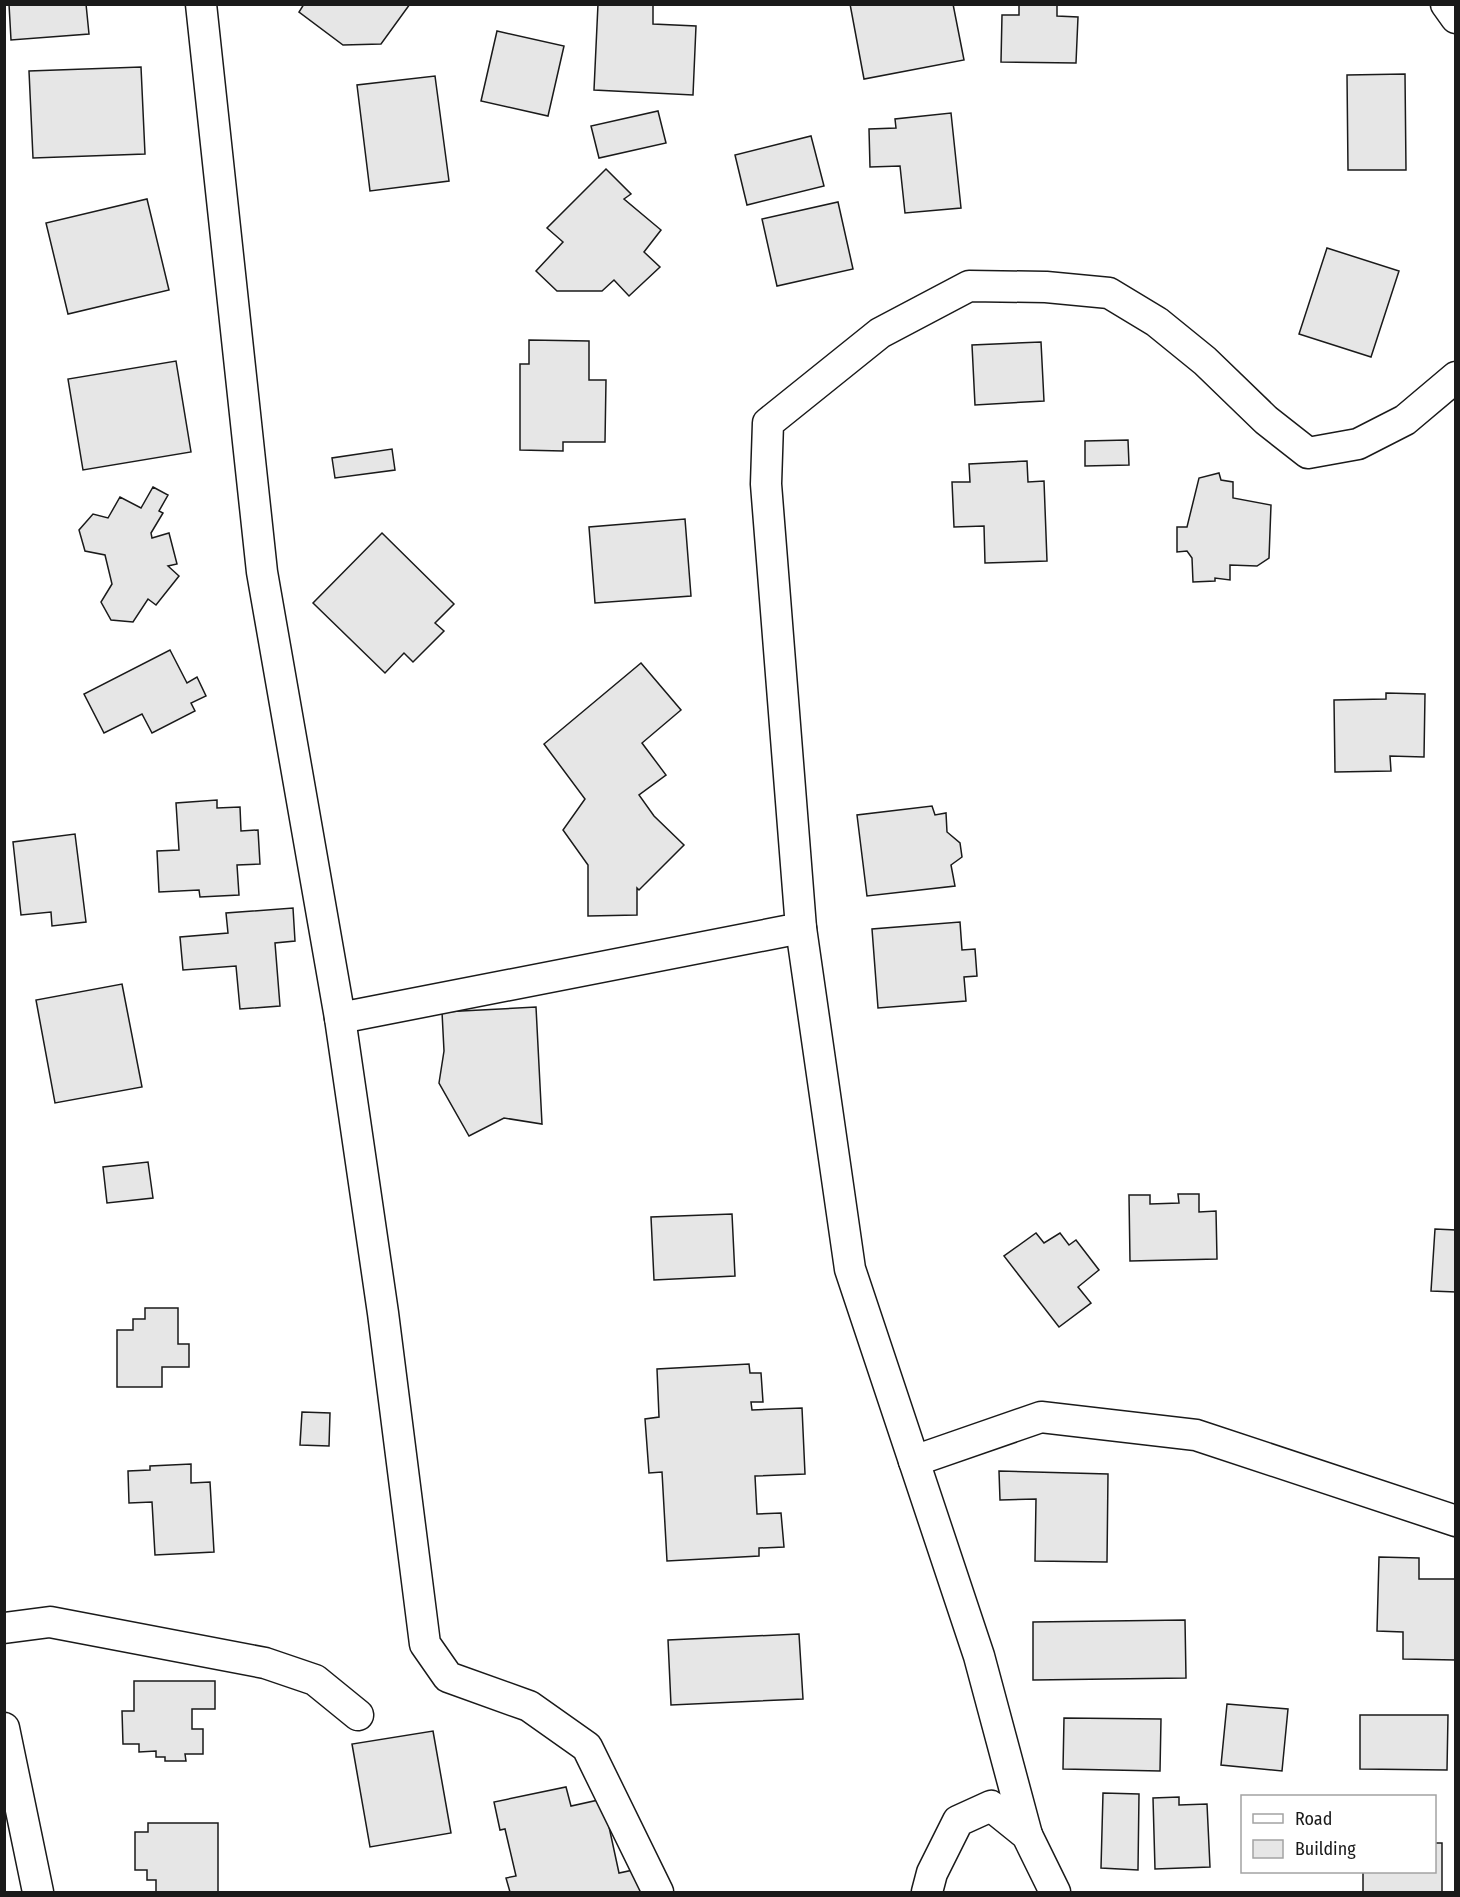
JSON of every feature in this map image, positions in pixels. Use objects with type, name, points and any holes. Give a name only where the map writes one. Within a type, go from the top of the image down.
[{"type":"street","points":[[201,4],[262,572],[339,1018],[383,1313],[425,1644],[448,1677],[529,1706],[587,1747],[658,1893]]},
{"type":"street","points":[[1446,4],[1455,18]]},
{"type":"street","points":[[1056,1893],[1027,1835],[979,1656],[850,1269],[801,928],[766,484],[768,423],[880,333],[969,286],[1046,287],[1109,293],[1157,322],[1205,361],[1266,420],[1308,453],[1358,444],[1405,420],[1455,377]]},
{"type":"street","points":[[339,1018],[801,928]]},
{"type":"street","points":[[914,1461],[1041,1417],[1196,1435],[1455,1521]]},
{"type":"street","points":[[4,1628],[50,1622],[265,1664],[315,1680],[358,1715]]},
{"type":"street","points":[[4,1728],[38,1893]]},
{"type":"street","points":[[927,1893],[932,1873],[958,1821],[991,1806],[1027,1835]]},
{"type":"building","points":[[9,4],[86,4],[89,34],[11,40]]},
{"type":"building","points":[[304,4],[410,4],[381,44],[343,45],[299,12]]},
{"type":"building","points":[[598,4],[653,4],[653,24],[696,26],[693,95],[594,90]]},
{"type":"building","points":[[850,4],[953,4],[964,60],[864,79]]},
{"type":"building","points":[[1019,4],[1057,4],[1057,16],[1078,17],[1076,63],[1001,62],[1002,15],[1019,15]]},
{"type":"building","points":[[497,31],[564,46],[548,116],[481,101]]},
{"type":"building","points":[[141,67],[145,154],[33,158],[29,71]]},
{"type":"building","points":[[1405,74],[1406,170],[1348,170],[1347,75]]},
{"type":"building","points":[[435,76],[449,181],[370,191],[357,85]]},
{"type":"building","points":[[658,111],[666,143],[599,158],[591,126]]},
{"type":"building","points":[[951,113],[961,208],[905,213],[900,166],[870,167],[869,129],[896,128],[895,119]]},
{"type":"building","points":[[811,136],[824,186],[747,205],[735,155]]},
{"type":"building","points":[[606,169],[631,194],[624,199],[661,230],[644,252],[660,267],[629,296],[614,280],[602,291],[557,291],[536,271],[563,242],[547,228]]},
{"type":"building","points":[[147,199],[169,290],[68,314],[46,223]]},
{"type":"building","points":[[838,202],[853,269],[777,286],[762,219]]},
{"type":"building","points":[[1327,248],[1399,271],[1371,357],[1299,334]]},
{"type":"building","points":[[529,340],[589,341],[589,380],[606,380],[605,442],[563,442],[563,451],[520,450],[520,364],[529,364]]},
{"type":"building","points":[[1041,342],[1044,401],[975,405],[972,345]]},
{"type":"building","points":[[176,361],[191,452],[83,470],[68,379]]},
{"type":"building","points":[[1128,440],[1129,465],[1085,466],[1085,441]]},
{"type":"building","points":[[392,449],[395,470],[335,478],[332,458]]},
{"type":"building","points":[[1027,461],[1028,482],[1044,481],[1047,561],[985,563],[984,526],[954,527],[952,482],[970,482],[969,464]]},
{"type":"building","points":[[1219,473],[1221,480],[1233,482],[1233,498],[1271,505],[1269,558],[1257,566],[1230,565],[1230,580],[1215,578],[1215,581],[1193,582],[1192,558],[1187,551],[1177,552],[1177,527],[1187,527],[1199,478]]},
{"type":"building","points":[[153,487],[168,495],[159,511],[163,513],[151,533],[152,538],[169,533],[177,564],[168,566],[179,576],[156,605],[148,599],[133,622],[111,620],[101,602],[112,584],[105,555],[85,551],[79,530],[93,514],[108,518],[120,497],[141,508]]},
{"type":"building","points":[[685,519],[691,596],[595,603],[589,527]]},
{"type":"building","points":[[382,533],[454,604],[435,623],[444,631],[413,662],[404,653],[385,673],[313,603]]},
{"type":"building","points":[[170,650],[187,683],[197,677],[206,696],[191,703],[195,711],[152,733],[142,714],[104,733],[84,694]]},
{"type":"building","points":[[641,663],[681,710],[642,743],[666,775],[639,795],[654,816],[684,845],[639,890],[637,888],[637,915],[588,916],[588,865],[563,830],[585,799],[544,744]]},
{"type":"building","points":[[1386,693],[1425,694],[1424,757],[1390,756],[1391,771],[1335,772],[1334,700],[1386,699]]},
{"type":"building","points":[[217,800],[217,808],[240,807],[241,831],[258,830],[260,864],[237,865],[239,895],[200,897],[199,890],[159,892],[157,851],[179,850],[176,803]]},
{"type":"building","points":[[932,806],[935,815],[946,813],[947,832],[960,843],[962,857],[951,865],[955,886],[867,896],[857,815]]},
{"type":"building","points":[[75,834],[86,922],[52,926],[51,912],[21,915],[13,842]]},
{"type":"building","points":[[293,908],[295,941],[275,943],[280,1006],[240,1009],[236,966],[183,970],[180,937],[228,933],[226,913]]},
{"type":"building","points":[[960,922],[962,950],[975,949],[977,976],[964,977],[966,1001],[878,1008],[872,929]]},
{"type":"building","points":[[122,984],[142,1087],[55,1103],[36,1000]]},
{"type":"building","points":[[536,1007],[542,1124],[504,1118],[469,1136],[439,1083],[444,1051],[442,1012]]},
{"type":"building","points":[[148,1162],[153,1198],[107,1203],[103,1167]]},
{"type":"building","points":[[1178,1194],[1199,1194],[1199,1212],[1216,1211],[1217,1259],[1130,1261],[1129,1195],[1150,1195],[1150,1204],[1179,1203]]},
{"type":"building","points":[[732,1214],[735,1276],[654,1280],[651,1217]]},
{"type":"building","points":[[1435,1229],[1456,1230],[1456,1292],[1431,1291]]},
{"type":"building","points":[[1036,1233],[1044,1243],[1060,1233],[1069,1245],[1076,1240],[1099,1270],[1078,1287],[1091,1303],[1059,1327],[1004,1256]]},
{"type":"building","points":[[145,1308],[178,1308],[178,1344],[189,1344],[189,1367],[162,1367],[162,1387],[117,1387],[117,1330],[133,1330],[133,1319],[145,1319]]},
{"type":"building","points":[[749,1364],[750,1373],[761,1373],[763,1402],[751,1402],[752,1410],[802,1408],[805,1474],[755,1476],[757,1514],[781,1513],[784,1547],[759,1548],[759,1556],[667,1561],[662,1472],[649,1473],[645,1419],[659,1417],[657,1369]]},
{"type":"building","points":[[302,1412],[330,1413],[329,1446],[300,1445]]},
{"type":"building","points":[[191,1464],[191,1483],[210,1482],[214,1552],[155,1555],[152,1502],[129,1503],[128,1471],[150,1470],[150,1466]]},
{"type":"building","points":[[999,1471],[1108,1474],[1107,1562],[1035,1561],[1036,1499],[1000,1500]]},
{"type":"building","points":[[1379,1557],[1419,1558],[1419,1579],[1456,1579],[1456,1660],[1403,1659],[1403,1632],[1377,1631]]},
{"type":"building","points":[[1185,1620],[1186,1678],[1033,1680],[1033,1622]]},
{"type":"building","points":[[799,1634],[803,1699],[671,1705],[668,1640]]},
{"type":"building","points":[[134,1681],[215,1681],[215,1709],[192,1709],[192,1729],[203,1729],[203,1754],[185,1754],[186,1761],[165,1761],[165,1757],[156,1757],[156,1751],[139,1752],[139,1744],[123,1744],[122,1711],[134,1711]]},
{"type":"building","points":[[1227,1704],[1288,1709],[1282,1771],[1221,1765]]},
{"type":"building","points":[[1360,1715],[1448,1715],[1447,1770],[1360,1769]]},
{"type":"building","points":[[1064,1718],[1161,1719],[1160,1771],[1063,1769]]},
{"type":"building","points":[[433,1731],[451,1833],[370,1847],[352,1744]]},
{"type":"building","points":[[566,1787],[571,1806],[603,1799],[619,1873],[647,1867],[652,1892],[510,1892],[506,1878],[516,1876],[505,1829],[500,1830],[494,1802]]},
{"type":"building","points":[[1103,1793],[1139,1794],[1138,1870],[1101,1868]]},
{"type":"building","points":[[1179,1797],[1179,1805],[1207,1804],[1210,1867],[1155,1869],[1153,1798]]},
{"type":"building","points":[[148,1823],[218,1823],[218,1892],[156,1892],[156,1880],[147,1880],[147,1870],[135,1870],[135,1832],[148,1832]]},
{"type":"building","points":[[1436,1843],[1442,1843],[1442,1892],[1363,1892],[1363,1873],[1436,1873]]}]
